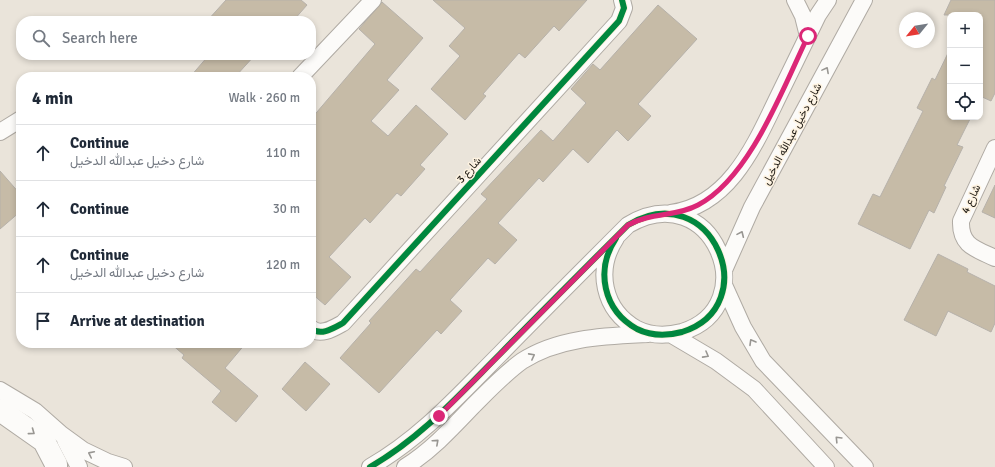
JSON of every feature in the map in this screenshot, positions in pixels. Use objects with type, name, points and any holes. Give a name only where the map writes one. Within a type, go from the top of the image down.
[{"type":"highway","points":[[0,410],[44,441],[56,464],[56,467]]},
{"type":"street","points":[[316,60],[372,0]]},
{"type":"street","name":"شارع 3","points":[[316,331],[323,332],[342,323],[619,21],[624,8],[622,0]]},
{"type":"street","points":[[795,0],[803,16],[808,36]]},
{"type":"street","points":[[370,467],[390,456],[439,416],[628,225],[637,220],[650,216],[685,211],[708,200],[738,170],[754,146],[808,36],[828,0]]},
{"type":"street","name":"شارع دخيل عبدالله الدخيل","points":[[724,277],[752,208],[864,0]]},
{"type":"street","points":[[305,72],[316,60]]},
{"type":"street","points":[[0,132],[16,122]]},
{"type":"street","name":"شارع 4","points":[[995,148],[961,221],[961,231],[965,240],[972,247],[995,258]]},
{"type":"street","points":[[665,214],[686,218],[705,230],[719,248],[724,277],[743,326],[763,361],[865,467]]},
{"type":"street","points":[[616,238],[609,248],[604,271],[607,295],[620,317],[630,325],[653,334]]},
{"type":"street","points":[[405,467],[456,423],[509,372],[538,353],[559,344],[580,340],[653,334],[672,335],[691,329],[706,318],[718,303],[724,277]]},
{"type":"street","points":[[672,335],[716,361],[754,389],[826,467]]},
{"type":"street","points":[[0,390],[35,411],[61,434],[83,450],[108,462],[124,467]]},
{"type":"street","points":[[61,434],[70,447],[79,467]]},
{"type":"building","points":[[226,0],[301,0],[307,5],[297,16],[212,16]]},
{"type":"building","points":[[433,0],[587,0],[559,31],[554,26],[525,58],[519,53],[483,94],[486,96],[465,120],[431,89],[460,56],[449,46],[465,28]]},
{"type":"building","points":[[951,0],[995,0],[995,93],[991,101],[983,97],[983,12],[947,12],[947,15],[944,15]]},
{"type":"building","points":[[382,2],[423,38],[387,80],[399,90],[371,121],[388,136],[416,105],[448,134],[420,165],[425,169],[401,196],[397,193],[370,223],[365,218],[329,257],[351,277],[325,305],[316,297],[316,113],[375,44],[359,29]]},
{"type":"building","points":[[658,5],[697,39],[638,104],[651,116],[628,141],[617,130],[588,163],[573,149],[543,182],[539,178],[498,223],[517,240],[495,264],[488,258],[450,300],[462,311],[441,334],[437,330],[379,393],[340,358],[371,323],[369,321],[416,269],[420,272],[487,199],[481,194],[541,130],[553,141],[586,103],[571,89],[593,64],[600,70]]},
{"type":"building","points":[[947,55],[947,120],[970,120],[957,145],[963,147],[944,186],[946,187],[934,213],[929,210],[910,249],[858,224],[873,194],[880,197],[923,111],[917,108],[932,78],[935,80]]},
{"type":"building","points":[[205,60],[250,60],[240,72],[194,72]]},
{"type":"building","points":[[0,171],[16,189],[16,215],[0,229]]},
{"type":"building","points":[[995,185],[995,218],[982,212]]},
{"type":"building","points":[[938,254],[968,269],[967,272],[995,286],[995,323],[991,332],[948,311],[936,336],[904,320]]},
{"type":"building","points":[[176,348],[242,348],[225,368],[258,396],[236,422],[212,402],[221,391],[182,358],[184,355]]},
{"type":"building","points":[[305,362],[330,384],[306,411],[282,389]]},
{"type":"cycle path","points":[[316,331],[327,331],[343,323],[619,21],[624,8],[622,0]]},
{"type":"cycle path","points":[[370,467],[389,456],[439,415],[628,225],[658,214],[684,217],[704,230],[718,250],[724,274],[721,297],[707,318],[682,332],[665,335],[642,331],[625,321],[616,311],[610,300],[604,276],[609,250],[616,238]]},
{"type":"route","points":[[439,416],[628,225],[637,220],[650,216],[685,211],[708,200],[722,188],[738,170],[754,146],[808,36]]}]
